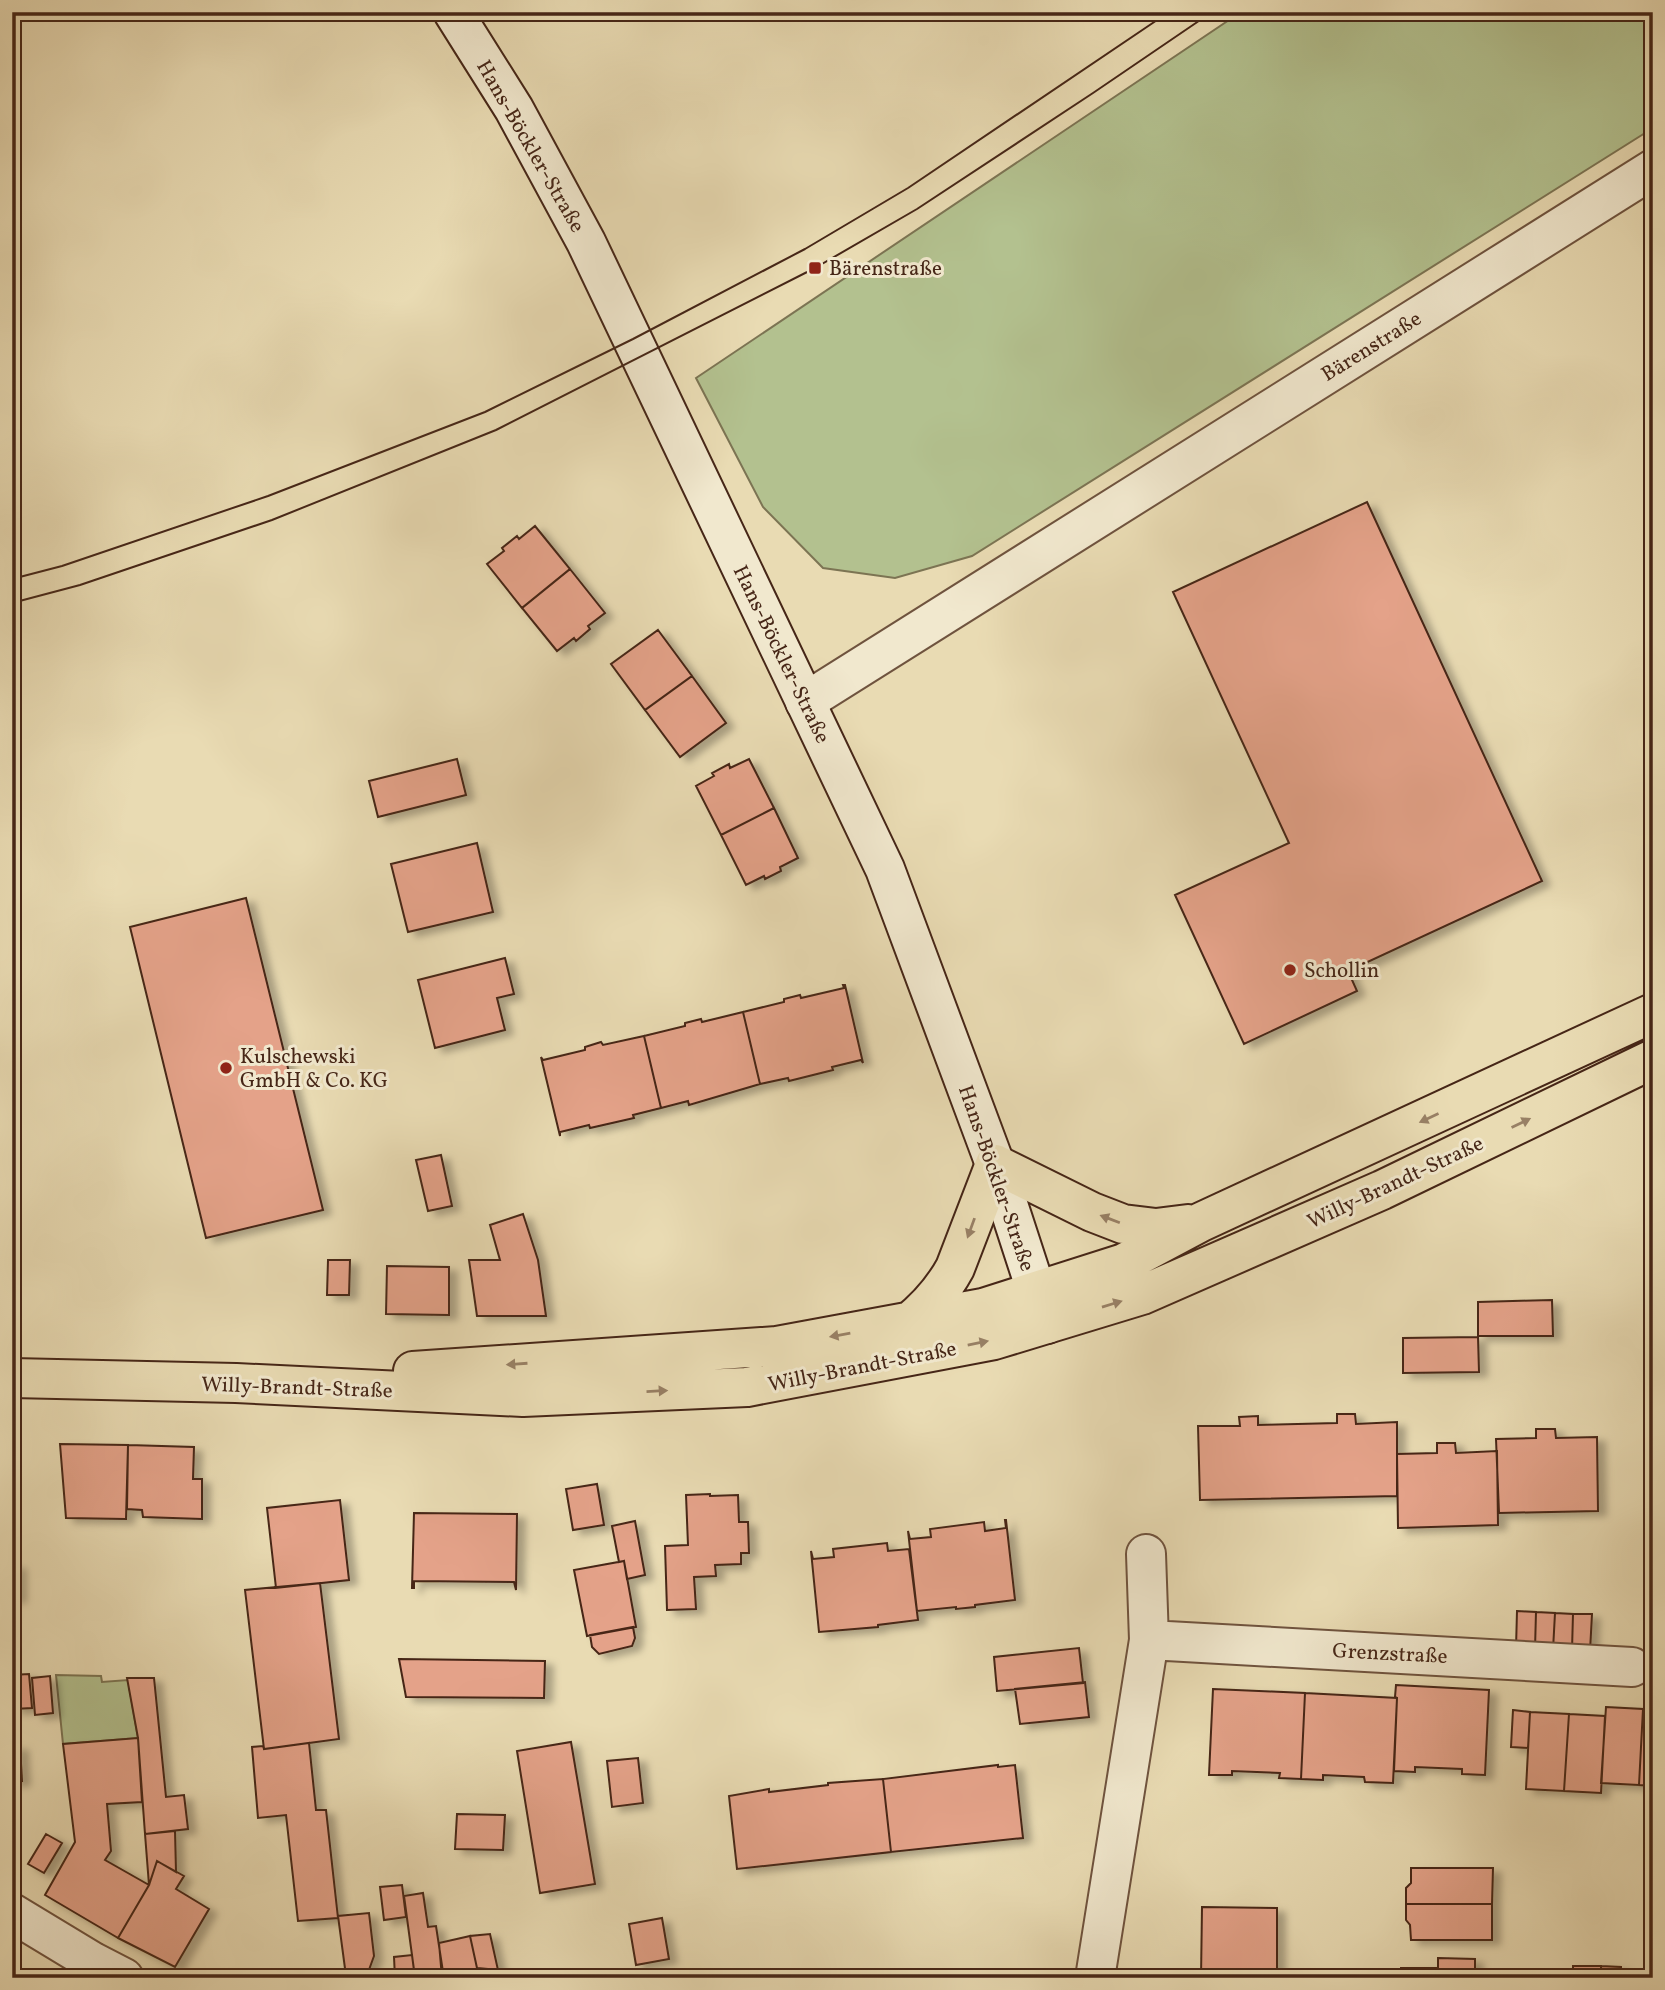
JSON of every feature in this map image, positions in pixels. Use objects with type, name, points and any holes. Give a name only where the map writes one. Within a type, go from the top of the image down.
[{"type":"main road","name":"Willy-Brandt-Straße","points":[[12,1378],[236,1383],[523,1397],[747,1387],[994,1340],[1042,1308],[1201,1222],[1653,1013]]},
{"type":"main road","name":"Willy-Brandt-Straße","points":[[236,1383],[777,1346],[984,1308],[1042,1308],[1154,1290],[1382,1190],[1653,1059]]},
{"type":"main road","points":[[908,1324],[948,1282],[995,1164],[1092,1212],[1123,1224],[1156,1227],[1201,1222]]},
{"type":"street","name":"Hans-Böckler-Straße","points":[[453,12],[514,109],[586,242],[885,869],[995,1164],[1042,1308]]},
{"type":"street","name":"Bärenstraße","points":[[805,702],[1653,169]]},
{"type":"street","points":[[1095,1978],[1149,1640],[1146,1554]]},
{"type":"street","name":"Grenzstraße","points":[[1149,1640],[1632,1667]]},
{"type":"street","points":[[12,1913],[124,1978]]},
{"type":"green space","points":[[1241,12],[1653,12],[1653,128],[972,556],[895,578],[823,568],[763,507],[696,378]]},
{"type":"green space","points":[[56,1675],[101,1676],[102,1682],[128,1680],[138,1738],[63,1744]]},
{"type":"building","points":[[1367,502],[1542,881],[1348,971],[1357,991],[1244,1044],[1175,895],[1289,843],[1173,592]]},
{"type":"building","points":[[535,526],[570,569],[522,608],[487,564],[517,536],[519,539]]},
{"type":"building","points":[[570,569],[605,613],[588,626],[590,629],[576,641],[574,638],[557,651],[522,608]]},
{"type":"building","points":[[658,630],[692,676],[645,710],[611,664]]},
{"type":"building","points":[[692,676],[726,723],[680,757],[645,710]]},
{"type":"building","points":[[457,759],[466,795],[378,817],[369,781]]},
{"type":"building","points":[[749,759],[774,808],[721,835],[696,786],[729,764],[730,768]]},
{"type":"building","points":[[774,808],[798,858],[780,867],[781,871],[746,885],[721,835]]},
{"type":"building","points":[[477,843],[493,912],[408,932],[391,864]]},
{"type":"building","name":"Kulschewski GmbH & Co. KG","points":[[246,898],[323,1210],[206,1238],[130,927]]},
{"type":"building","points":[[505,958],[514,994],[497,998],[505,1030],[435,1048],[418,980]]},
{"type":"building","points":[[845,985],[863,1063],[861,1060],[789,1081],[788,1078],[760,1084],[743,1012],[784,1002],[784,999],[800,995],[801,998],[844,988]]},
{"type":"building","points":[[743,1012],[760,1084],[689,1105],[688,1101],[661,1108],[644,1036],[685,1026],[685,1023],[701,1019],[702,1022]]},
{"type":"building","points":[[644,1036],[661,1108],[633,1115],[634,1118],[560,1132],[560,1136],[541,1057],[543,1060],[585,1050],[585,1047],[601,1042],[603,1045]]},
{"type":"building","points":[[441,1155],[452,1206],[428,1211],[416,1160]]},
{"type":"building","points":[[523,1214],[538,1260],[546,1316],[477,1316],[469,1260],[500,1260],[490,1225]]},
{"type":"building","points":[[328,1260],[350,1260],[349,1295],[327,1295]]},
{"type":"building","points":[[387,1266],[449,1267],[449,1315],[386,1314]]},
{"type":"building","points":[[1552,1300],[1553,1336],[1478,1336],[1478,1302]]},
{"type":"building","points":[[1478,1337],[1479,1372],[1403,1373],[1403,1338]]},
{"type":"building","points":[[1337,1414],[1355,1414],[1356,1424],[1397,1422],[1397,1496],[1200,1500],[1198,1426],[1240,1426],[1239,1417],[1258,1416],[1258,1425],[1337,1423]]},
{"type":"building","points":[[1536,1429],[1555,1429],[1556,1438],[1597,1437],[1598,1511],[1499,1513],[1496,1439],[1536,1438]]},
{"type":"building","points":[[1437,1443],[1455,1443],[1456,1453],[1497,1451],[1498,1525],[1398,1528],[1397,1454],[1437,1453]]},
{"type":"building","points":[[60,1444],[128,1445],[126,1519],[66,1518]]},
{"type":"building","points":[[128,1445],[194,1447],[193,1479],[202,1479],[202,1519],[143,1517],[142,1510],[127,1509]]},
{"type":"building","points":[[597,1484],[604,1525],[573,1530],[566,1489]]},
{"type":"building","points":[[686,1495],[738,1495],[739,1522],[748,1522],[749,1553],[741,1553],[741,1564],[715,1565],[716,1576],[694,1577],[696,1609],[667,1610],[665,1546],[688,1545]]},
{"type":"building","points":[[340,1500],[349,1580],[276,1588],[267,1508]]},
{"type":"building","points":[[414,1513],[517,1514],[516,1590],[514,1582],[414,1581],[412,1588]]},
{"type":"building","points":[[1006,1520],[1015,1600],[975,1607],[917,1611],[908,1531],[910,1539],[931,1537],[930,1529],[984,1522],[985,1531],[1006,1528]]},
{"type":"building","points":[[635,1521],[645,1575],[627,1579],[624,1561],[619,1562],[612,1526]]},
{"type":"building","points":[[887,1543],[888,1551],[909,1549],[918,1620],[878,1627],[819,1632],[811,1551],[813,1559],[834,1557],[833,1549]]},
{"type":"building","points":[[624,1561],[636,1627],[587,1636],[574,1570]]},
{"type":"building","points":[[12,1564],[18,1565],[18,1598],[12,1598]]},
{"type":"building","points":[[320,1583],[339,1739],[264,1749],[245,1590]]},
{"type":"building","points":[[1517,1611],[1536,1612],[1535,1649],[1516,1648]]},
{"type":"building","points":[[1536,1612],[1555,1613],[1553,1650],[1535,1649]]},
{"type":"building","points":[[1555,1613],[1573,1614],[1572,1650],[1553,1650]]},
{"type":"building","points":[[1573,1614],[1592,1614],[1590,1651],[1572,1650]]},
{"type":"building","points":[[633,1627],[635,1638],[632,1646],[599,1654],[592,1647],[590,1635]]},
{"type":"building","points":[[1079,1648],[1083,1683],[997,1691],[994,1657]]},
{"type":"building","points":[[399,1659],[545,1661],[544,1698],[406,1697]]},
{"type":"building","points":[[29,1674],[32,1708],[14,1709],[12,1675]]},
{"type":"building","points":[[50,1676],[53,1713],[35,1715],[32,1678]]},
{"type":"building","points":[[127,1678],[154,1678],[166,1797],[184,1795],[188,1829],[145,1834],[138,1738]]},
{"type":"building","points":[[1085,1682],[1089,1717],[1020,1724],[1015,1689]]},
{"type":"building","points":[[1396,1685],[1489,1690],[1485,1775],[1462,1774],[1462,1769],[1415,1767],[1415,1772],[1394,1771]]},
{"type":"building","points":[[1213,1689],[1305,1693],[1301,1779],[1279,1778],[1280,1773],[1232,1771],[1232,1775],[1209,1775]]},
{"type":"building","points":[[1305,1693],[1397,1698],[1393,1783],[1365,1782],[1364,1777],[1323,1775],[1323,1780],[1301,1779]]},
{"type":"building","points":[[1606,1707],[1643,1709],[1639,1785],[1601,1783]]},
{"type":"building","points":[[1643,1709],[1653,1709],[1653,1786],[1639,1785]]},
{"type":"building","points":[[1513,1710],[1530,1712],[1528,1748],[1511,1747]]},
{"type":"building","points":[[1530,1712],[1569,1714],[1564,1791],[1526,1789]]},
{"type":"building","points":[[1569,1714],[1605,1716],[1601,1793],[1564,1791]]},
{"type":"building","points":[[138,1738],[142,1802],[107,1804],[111,1851],[105,1860],[149,1885],[118,1938],[45,1895],[75,1842],[63,1744]]},
{"type":"building","points":[[571,1742],[595,1884],[540,1893],[517,1751]]},
{"type":"building","points":[[309,1743],[316,1810],[326,1810],[338,1918],[298,1921],[286,1815],[258,1818],[252,1747],[263,1746],[264,1749]]},
{"type":"building","points":[[12,1746],[20,1746],[22,1781],[12,1782]]},
{"type":"building","points":[[638,1758],[643,1803],[612,1807],[607,1761]]},
{"type":"building","points":[[1015,1765],[1023,1838],[891,1852],[883,1779]]},
{"type":"building","points":[[883,1779],[891,1852],[737,1869],[729,1796],[769,1789],[769,1792],[828,1783]]},
{"type":"building","points":[[457,1814],[505,1815],[503,1850],[455,1849]]},
{"type":"building","points":[[175,1831],[176,1872],[157,1861],[149,1885],[145,1834]]},
{"type":"building","points":[[46,1834],[62,1843],[44,1873],[28,1864]]},
{"type":"building","points":[[157,1861],[184,1876],[176,1889],[209,1909],[175,1967],[118,1938],[149,1885]]},
{"type":"building","points":[[1411,1868],[1493,1868],[1492,1904],[1406,1904],[1406,1888],[1411,1883]]},
{"type":"building","points":[[402,1885],[406,1917],[384,1920],[380,1887]]},
{"type":"building","points":[[423,1893],[428,1927],[436,1926],[443,1972],[414,1970],[404,1896]]},
{"type":"building","points":[[1406,1904],[1492,1904],[1492,1940],[1411,1940],[1410,1925],[1406,1920]]},
{"type":"building","points":[[1202,1907],[1277,1908],[1277,1978],[1201,1978]]},
{"type":"building","points":[[369,1913],[374,1956],[366,1978],[350,1978],[346,1976],[338,1916]]},
{"type":"building","points":[[662,1918],[669,1959],[636,1965],[629,1924]]},
{"type":"building","points":[[490,1934],[498,1970],[477,1968],[470,1936]]},
{"type":"building","points":[[470,1936],[477,1968],[476,1978],[442,1978],[439,1943]]},
{"type":"building","points":[[412,1955],[415,1978],[395,1978],[394,1957]]},
{"type":"building","points":[[1438,1958],[1475,1959],[1475,1978],[1438,1978]]},
{"type":"building","points":[[1573,1966],[1601,1966],[1601,1978],[1573,1978]]},
{"type":"building","points":[[1601,1966],[1621,1967],[1621,1978],[1601,1978]]},
{"type":"building","points":[[477,1968],[498,1970],[497,1978],[476,1978]]},
{"type":"building","points":[[1401,1968],[1420,1968],[1420,1978],[1401,1978]]},
{"type":"building","points":[[1420,1968],[1438,1968],[1438,1978],[1420,1978]]},
{"type":"tram line","points":[[12,579],[62,566],[268,496],[485,412],[633,339],[805,249],[908,188],[1169,12]]},
{"type":"tram line","points":[[12,603],[80,585],[272,520],[496,430],[815,268],[917,209],[1212,12]]},
{"type":"place","name":"Bärenstraße","points":[[815,268]]},
{"type":"place","name":"Schollin","points":[[1290,970]]},
{"type":"place","name":"Kulschewski GmbH & Co. KG","points":[[226,1068]]}]
